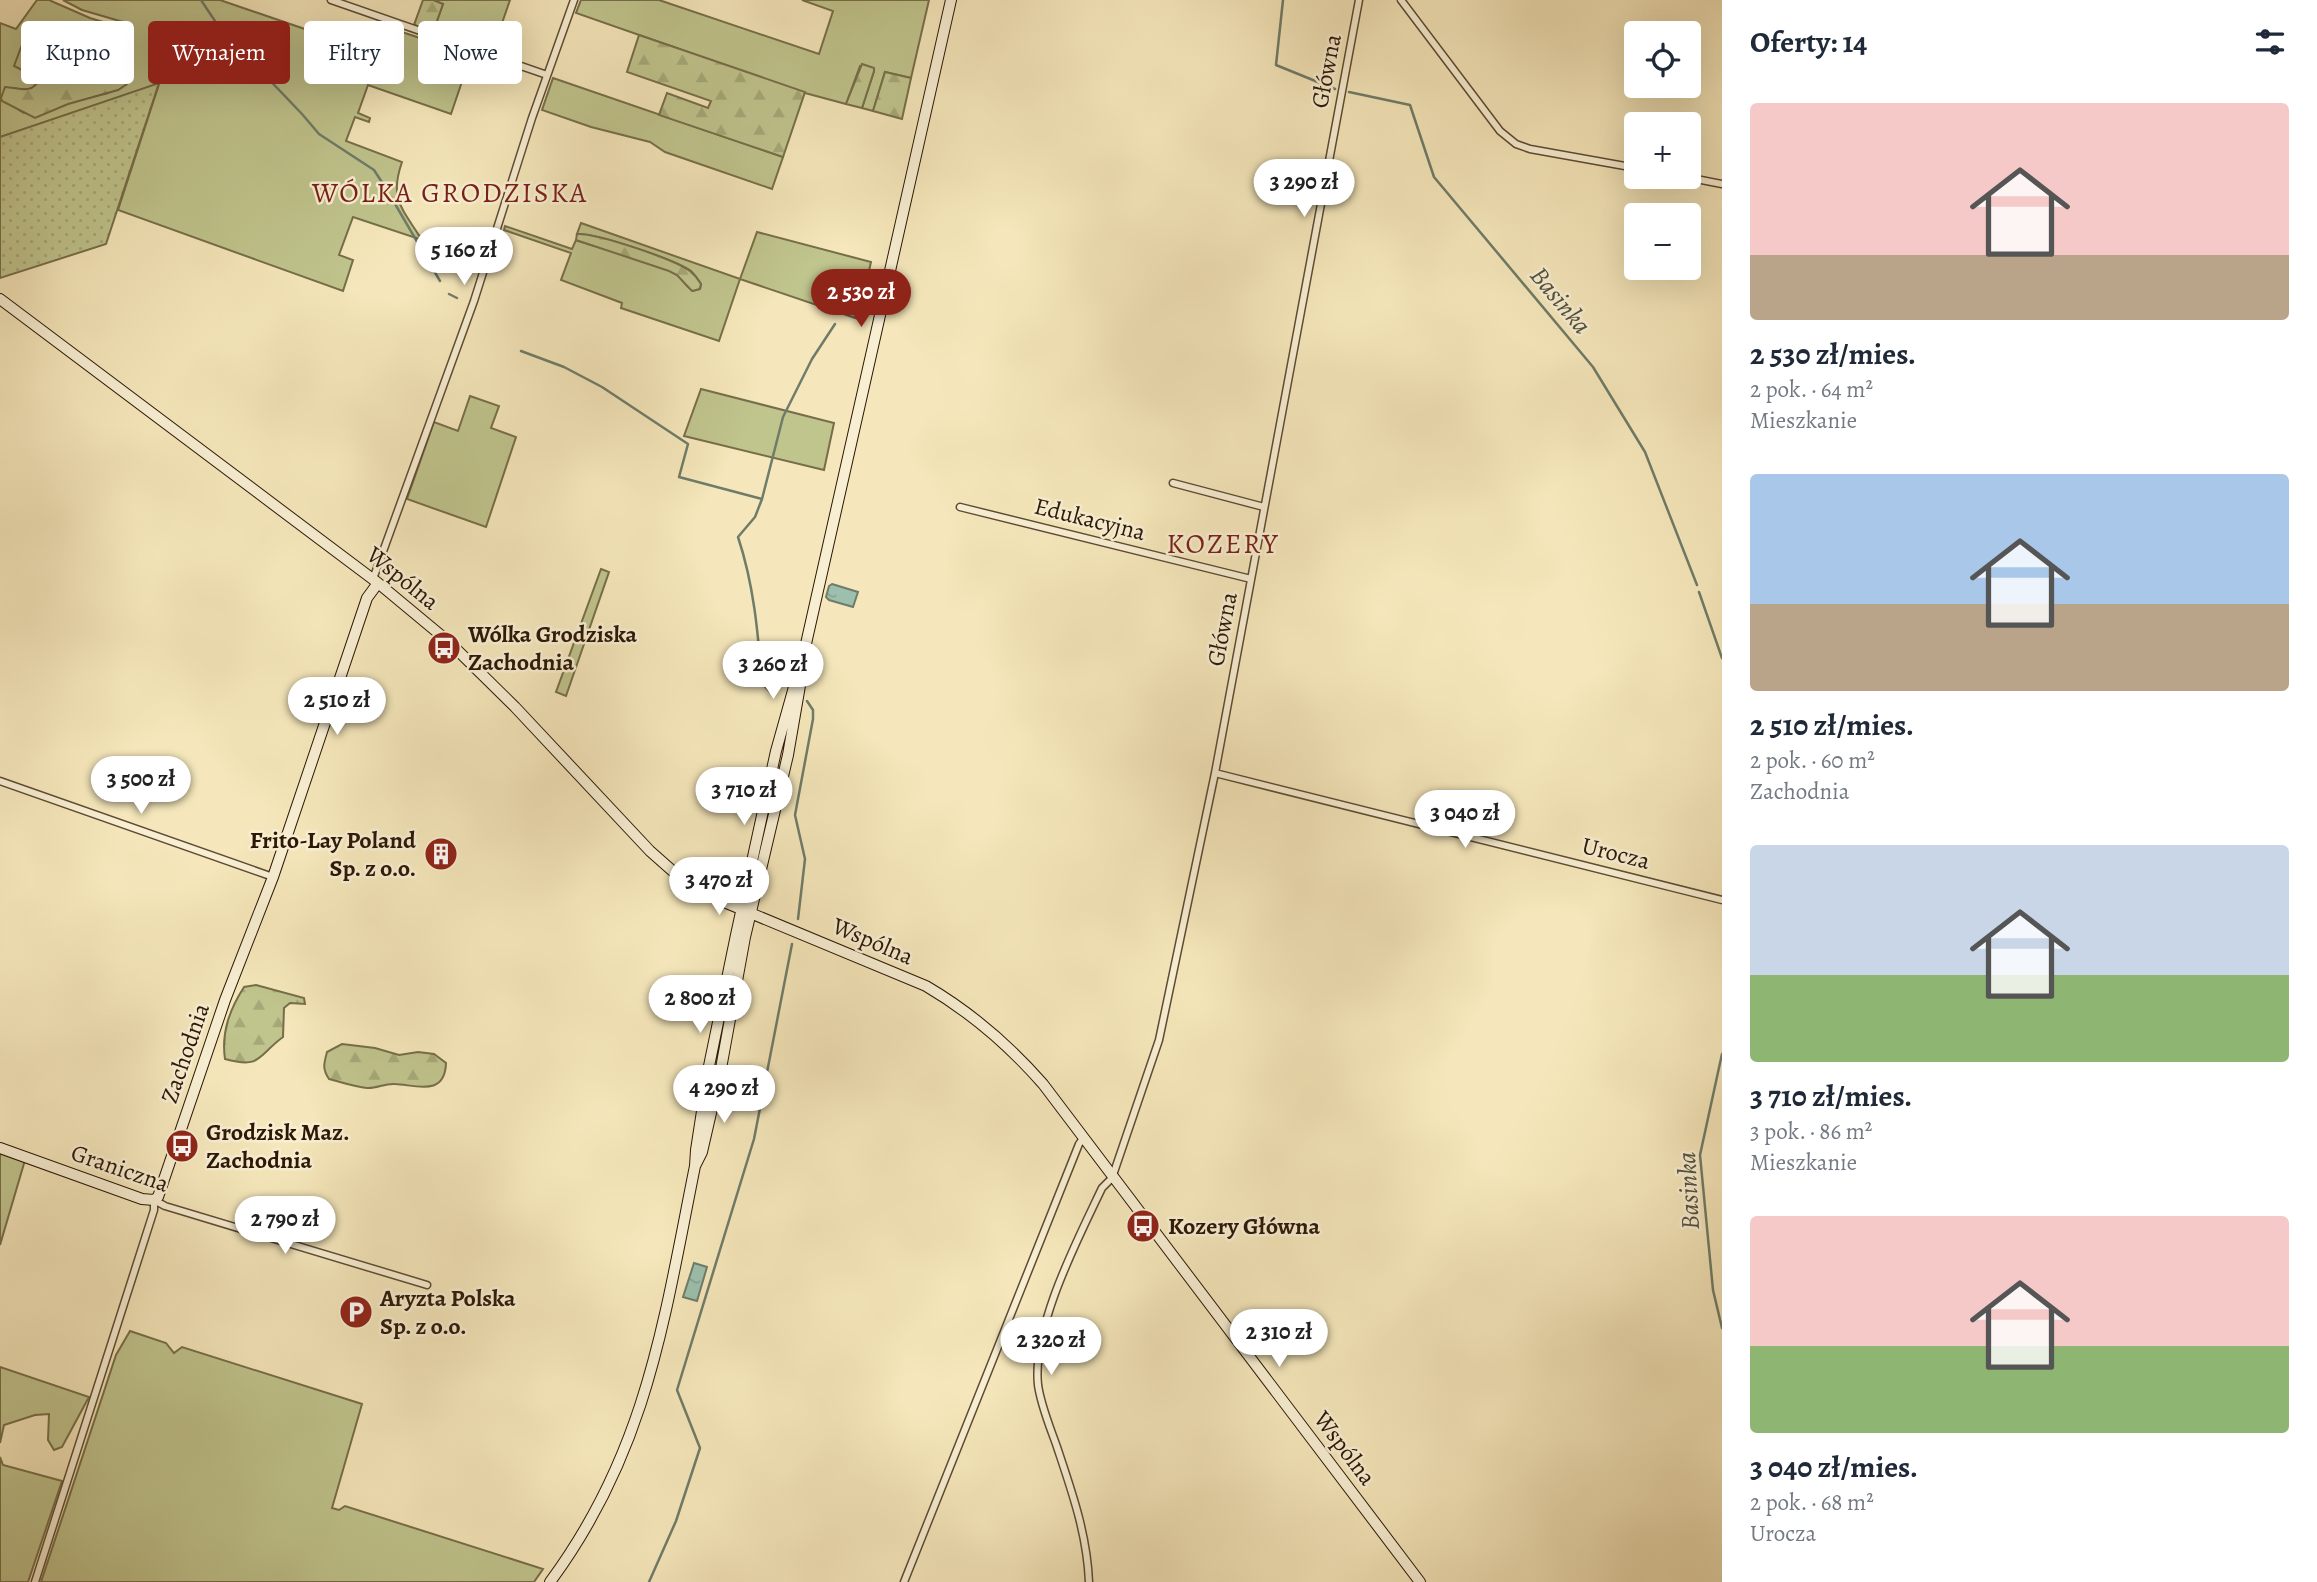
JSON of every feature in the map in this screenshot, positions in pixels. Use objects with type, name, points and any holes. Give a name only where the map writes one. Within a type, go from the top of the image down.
[{"type":"street","points":[[331,0],[547,75]]},
{"type":"street","points":[[375,581],[473,304],[574,0]]},
{"type":"street","points":[[695,1166],[702,1152],[720,1074],[746,937],[788,755],[802,674],[801,666],[951,0]]},
{"type":"street","name":"Główna","points":[[1088,1582],[1087,1552],[1080,1517],[1042,1405],[1038,1369],[1046,1323],[1060,1284],[1102,1188],[1112,1175],[1160,1040],[1215,773],[1359,0]]},
{"type":"street","points":[[1401,0],[1500,131],[1516,144],[1624,165]]},
{"type":"street","points":[[1701,180],[1722,184]]},
{"type":"street","name":"Wspólna","points":[[0,299],[375,581],[449,642],[672,872],[702,892],[902,975],[951,1001],[1000,1038],[1023,1061],[1084,1137],[1420,1582]]},
{"type":"street","points":[[1172,482],[1264,507]]},
{"type":"street","name":"Edukacyjna","points":[[960,507],[1251,579]]},
{"type":"street","name":"Zachodnia","points":[[35,1582],[154,1210],[154,1199],[160,1192],[225,1000],[273,877],[375,581]]},
{"type":"street","points":[[550,1582],[600,1504],[621,1461],[638,1417],[662,1333],[695,1166],[709,1066],[741,909],[776,751],[796,673],[801,666]]},
{"type":"street","name":"Urocza","points":[[1215,773],[1722,900]]},
{"type":"street","points":[[0,781],[273,877]]},
{"type":"street","points":[[904,1582],[1084,1137]]},
{"type":"street","name":"Graniczna","points":[[0,1148],[142,1199],[154,1199],[165,1206],[427,1285]]},
{"type":"green space","points":[[37,0],[49,0],[100,21],[22,21]]},
{"type":"green space","points":[[63,0],[220,0],[281,21],[148,21],[148,84],[159,84],[0,137],[0,23],[16,29],[21,22],[21,84],[36,84],[29,89],[13,88],[19,110],[24,113],[108,93],[67,84],[134,84],[134,21],[120,21],[82,10]]},
{"type":"green space","points":[[423,0],[443,4],[437,21],[418,21],[418,26],[414,25]]},
{"type":"green space","points":[[433,0],[510,0],[503,21],[437,21],[443,4]]},
{"type":"green space","points":[[581,0],[659,0],[819,54],[833,11],[802,0],[929,0],[911,78],[885,72],[873,111],[862,108],[874,71],[860,66],[846,104],[805,93],[576,13]]},
{"type":"green space","points":[[290,24],[304,29],[304,84],[404,84],[404,33],[418,37],[418,84],[461,84],[451,114],[368,85],[358,113],[370,118],[369,122],[355,117],[346,141],[402,162],[397,195],[403,211],[422,240],[353,217],[339,255],[353,260],[343,291],[118,210],[159,84],[290,84]]},
{"type":"green space","points":[[639,35],[805,92],[783,157],[659,115],[667,93],[708,108],[711,101],[627,72]]},
{"type":"green space","points":[[21,47],[21,70],[14,66]]},
{"type":"green space","points":[[862,64],[874,68],[874,71],[862,108],[846,104]]},
{"type":"green space","points":[[885,72],[911,78],[902,119],[873,111]]},
{"type":"green space","points":[[553,78],[783,157],[772,189],[665,152],[650,142],[591,127],[542,110]]},
{"type":"green space","points":[[37,84],[127,84],[118,90],[68,104],[35,118],[2,101],[5,87],[33,87]]},
{"type":"green space","points":[[159,84],[106,244],[0,278],[0,137]]},
{"type":"green space","points":[[581,223],[740,279],[719,341],[621,308],[622,303],[561,280],[571,253],[504,230],[505,226],[572,249],[576,240],[643,260],[668,269],[693,291],[700,289],[701,284],[696,277],[683,266],[617,242],[577,234]]},
{"type":"green space","points":[[757,232],[871,262],[858,319],[740,279]]},
{"type":"green space","points":[[577,234],[617,242],[668,260],[692,273],[701,284],[700,289],[692,291],[677,275],[669,271],[576,240]]},
{"type":"green space","points":[[701,389],[834,423],[824,470],[684,436]]},
{"type":"green space","points":[[470,396],[499,406],[491,428],[516,437],[486,527],[407,499],[434,422],[458,431]]},
{"type":"green space","points":[[601,569],[609,572],[566,696],[556,692]]},
{"type":"green space","points":[[256,985],[304,998],[305,1004],[290,1003],[284,1008],[283,1037],[258,1059],[237,1062],[225,1059],[224,1039],[231,1012],[244,987]]},
{"type":"green space","points":[[342,1044],[375,1048],[399,1055],[418,1052],[434,1054],[446,1063],[444,1074],[441,1081],[428,1087],[391,1084],[374,1088],[352,1086],[329,1079],[325,1072],[327,1052]]},
{"type":"green space","points":[[0,1151],[25,1160],[0,1245]]},
{"type":"green space","points":[[130,1331],[166,1343],[174,1353],[182,1347],[362,1404],[332,1508],[339,1510],[345,1506],[543,1569],[534,1582],[41,1582],[116,1355]]},
{"type":"green space","points":[[0,1367],[89,1397],[62,1447],[54,1450],[48,1440],[49,1414],[35,1415],[4,1425],[0,1443]]},
{"type":"green space","points":[[0,1457],[3,1465],[62,1481],[28,1582],[0,1582]]},
{"type":"water","points":[[832,584],[858,592],[853,607],[826,597]]},
{"type":"water","points":[[771,642],[784,645],[774,677],[768,675]]},
{"type":"water","points":[[694,1263],[707,1267],[697,1301],[683,1297]]},
{"type":"waterway","points":[[201,0],[219,27],[319,134],[374,170],[387,190]]},
{"type":"waterway","name":"Basinka","points":[[1283,0],[1276,65],[1335,89]]},
{"type":"waterway","name":"Basinka","points":[[1349,92],[1410,105],[1434,177],[1593,367],[1645,452],[1697,585]]},
{"type":"waterway","points":[[391,197],[440,281]]},
{"type":"waterway","points":[[449,294],[457,298]]},
{"type":"waterway","points":[[762,499],[783,417],[812,359],[835,324]]},
{"type":"waterway","points":[[521,351],[564,367],[602,387],[688,444],[679,477],[762,499],[755,517],[738,537],[752,591],[762,683],[770,692]]},
{"type":"waterway","name":"Basinka","points":[[1699,592],[1722,658]]},
{"type":"waterway","points":[[798,919],[805,859],[795,815],[813,719],[813,710],[807,701]]},
{"type":"waterway","points":[[649,1582],[676,1521],[700,1448],[677,1390],[754,1139],[792,944]]},
{"type":"waterway","name":"Basinka","points":[[1722,1054],[1700,1155],[1713,1290],[1722,1328]]},
{"type":"place","name":"Wólka Grodziska Zachodnia","points":[[444,648]]},
{"type":"place","name":"Frito-Lay Poland Sp. z o.o.","points":[[441,854]]},
{"type":"place","name":"Grodzisk Maz. Zachodnia","points":[[182,1146]]},
{"type":"place","name":"Kozery Główna","points":[[1143,1226]]},
{"type":"place","name":"Aryzta Polska Sp. z o.o.","points":[[356,1312]]},
{"type":"district","name":"WÓLKA GRODZISKA","points":[[450,192]]},
{"type":"district","name":"KOZERY","points":[[1223,543]]}]
